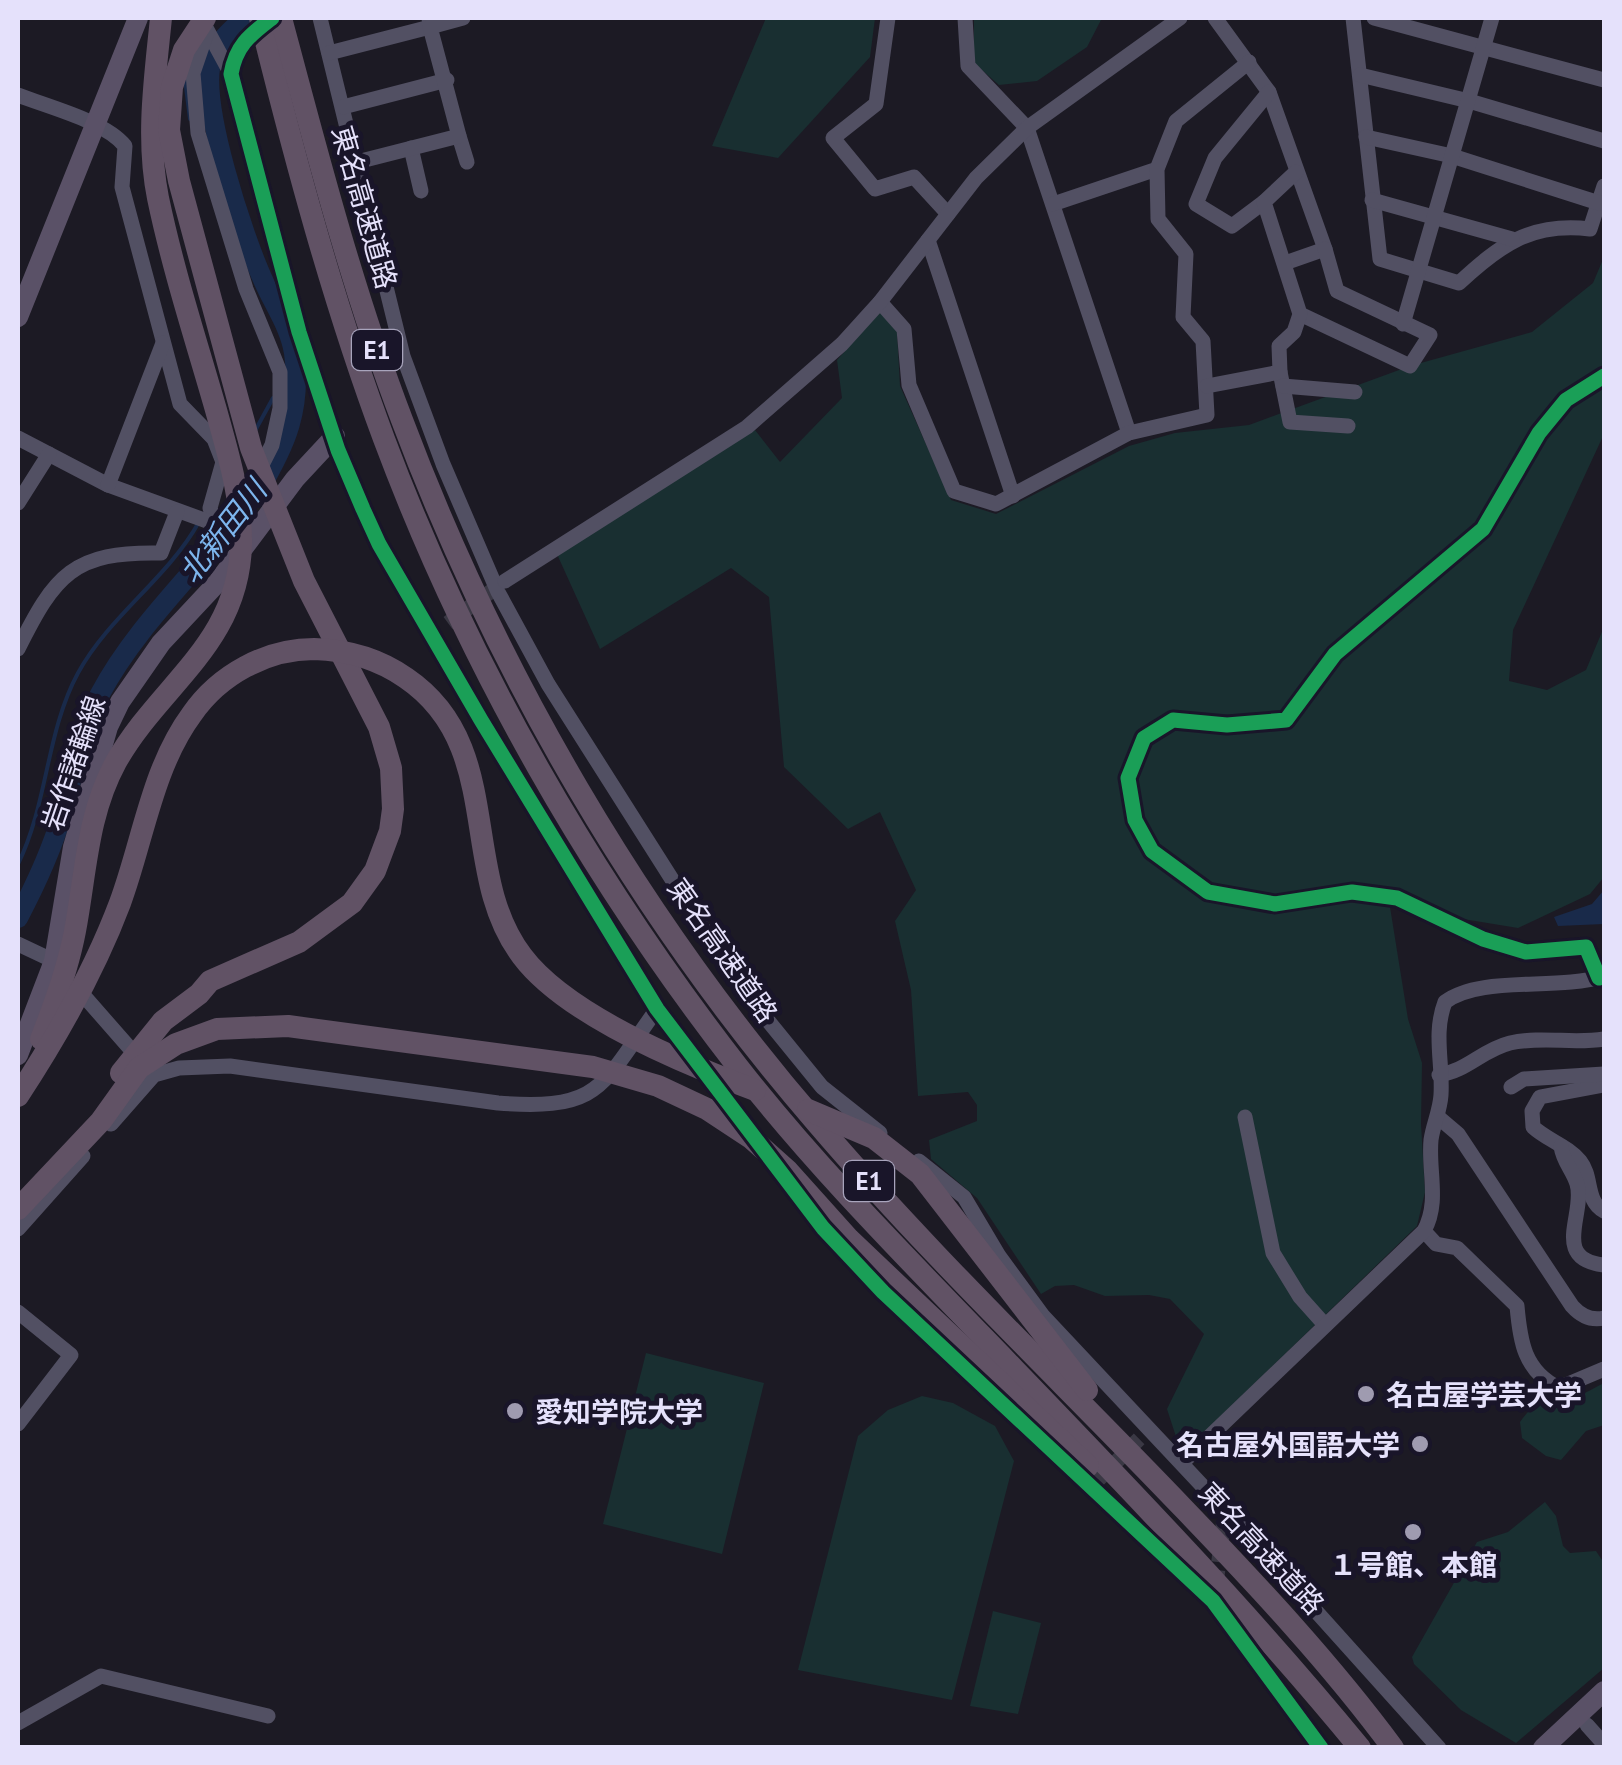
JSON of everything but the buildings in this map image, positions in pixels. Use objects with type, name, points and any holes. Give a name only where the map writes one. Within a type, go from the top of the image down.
[{"type":"highway","points":[[18,1087],[61,984],[74,932],[90,832],[105,786],[128,744],[196,662],[222,623],[240,567],[240,520],[228,454],[154,174],[152,102],[162,18]]},
{"type":"highway","name":"東名高速道路","points":[[271,21],[390,388],[433,498],[495,635],[558,752],[620,855],[710,987],[814,1121],[942,1261],[1304,1636],[1392,1748]]},
{"type":"highway","name":"東名高速道路","points":[[271,21],[321,251],[359,369],[407,497],[479,655],[615,894],[740,1069],[827,1171],[1178,1539],[1359,1746]]},
{"type":"highway","points":[[18,1209],[163,1022],[210,981],[298,942],[352,903],[365,888],[379,860],[393,810],[392,768],[379,727],[304,580],[251,448],[179,180],[170,130],[172,88],[184,50],[205,22]]},
{"type":"highway","points":[[18,1096],[65,1020],[101,950],[135,862],[169,753],[194,710],[225,679],[267,657],[333,651],[366,658],[398,672],[430,697],[443,714],[471,771],[490,879],[501,918],[518,952],[548,983],[590,1012],[732,1082],[874,1138],[920,1174],[1096,1402],[1304,1636]]},
{"type":"highway","points":[[18,1209],[101,1122],[140,1068],[176,1044],[217,1030],[264,1024],[316,1028],[566,1062],[658,1086],[731,1124],[788,1170],[850,1239],[1102,1480],[1359,1746]]},
{"type":"main road","points":[[18,317],[138,18]]},
{"type":"main road","name":"岩作諸輪線","points":[[18,1055],[54,961],[73,846],[108,728],[135,676],[242,551],[295,479],[335,436]]},
{"type":"main road","points":[[1543,1748],[1604,1690]]},
{"type":"main road","points":[[1562,1748],[1604,1709]]},
{"type":"street","points":[[320,18],[403,356],[443,464],[498,592],[548,684],[739,985],[822,1088],[964,1197],[999,1256],[1043,1316],[1439,1748]]},
{"type":"street","points":[[395,18],[400,35]]},
{"type":"street","points":[[328,53],[400,35],[430,22],[463,18]]},
{"type":"street","points":[[888,18],[876,104],[832,138],[874,189],[914,177],[948,214]]},
{"type":"street","points":[[965,18],[968,66],[1027,128],[1129,433]]},
{"type":"street","points":[[506,581],[748,426],[842,344],[880,302],[976,178],[1027,128],[1180,18]]},
{"type":"street","points":[[1214,18],[1270,92],[1338,291],[1430,335],[1410,366],[1300,314]]},
{"type":"street","points":[[1353,18],[1380,259],[1459,283],[1512,239],[1562,226],[1590,229],[1604,186]]},
{"type":"street","points":[[1374,18],[1604,80]]},
{"type":"street","points":[[1403,324],[1492,18]]},
{"type":"street","points":[[231,74],[234,54],[242,42],[271,21]]},
{"type":"street","points":[[205,22],[231,74],[299,332],[335,436],[380,544],[657,1009],[822,1228],[883,1292],[1094,1484],[1214,1600],[1321,1748]]},
{"type":"street","points":[[205,22],[193,73],[198,133],[246,289],[280,372],[280,408],[272,445],[220,530]]},
{"type":"street","points":[[430,22],[467,162]]},
{"type":"street","points":[[880,302],[904,328],[909,385],[954,491],[996,504],[1129,433],[1208,415],[1202,341],[1183,317],[1186,254],[1158,220],[1157,169],[1176,121],[1248,62]]},
{"type":"street","points":[[1360,75],[1469,100],[1604,141]]},
{"type":"street","points":[[343,108],[446,80]]},
{"type":"street","points":[[1270,92],[1215,158],[1196,204],[1232,226],[1296,172]]},
{"type":"street","points":[[18,95],[117,136],[125,146],[122,187],[180,404],[214,439],[223,462],[210,508],[220,530]]},
{"type":"street","points":[[357,162],[459,136]]},
{"type":"street","points":[[1366,137],[1452,156],[1598,202]]},
{"type":"street","points":[[411,148],[421,191]]},
{"type":"street","points":[[1054,204],[1157,169]]},
{"type":"street","points":[[1372,200],[1512,239]]},
{"type":"street","points":[[1264,202],[1300,314],[1294,332],[1280,346],[1281,379],[1290,422],[1348,426]]},
{"type":"street","points":[[928,240],[1013,496]]},
{"type":"street","points":[[1285,262],[1325,250]]},
{"type":"street","points":[[108,485],[163,343]]},
{"type":"street","points":[[1182,1464],[1424,1231],[1433,1215],[1431,1138],[1442,1090],[1440,1018],[1444,1002],[1478,988],[1558,986],[1602,977],[1586,947],[1526,952],[1484,939],[1397,898],[1352,892],[1275,904],[1208,892],[1152,852],[1135,820],[1128,778],[1144,738],[1173,720],[1227,725],[1286,720],[1335,654],[1483,529],[1538,433],[1566,400],[1604,376]]},
{"type":"street","points":[[1208,386],[1281,379],[1354,392]]},
{"type":"street","points":[[18,438],[108,485],[220,530],[242,551]]},
{"type":"street","points":[[18,503],[48,454]]},
{"type":"street","points":[[18,649],[43,599],[56,585],[90,560],[131,552],[161,554],[176,512]]},
{"type":"street","points":[[433,635],[448,622]]},
{"type":"street","points":[[18,944],[54,961],[154,1075]]},
{"type":"street","points":[[18,1228],[154,1075],[180,1068],[230,1066],[498,1103],[561,1104],[587,1096],[604,1082],[657,1009]]},
{"type":"street","points":[[1439,1075],[1460,1072],[1489,1049],[1514,1042],[1603,1039]]},
{"type":"street","points":[[1511,1087],[1524,1079],[1604,1074]]},
{"type":"street","points":[[1604,1086],[1540,1096],[1532,1111],[1533,1127],[1580,1160],[1588,1174],[1593,1201],[1604,1211]]},
{"type":"street","points":[[1244,1117],[1273,1252],[1300,1297],[1325,1324]]},
{"type":"street","points":[[1438,1118],[1458,1134],[1572,1306],[1579,1314],[1595,1320],[1604,1318]]},
{"type":"street","points":[[1561,1146],[1562,1158],[1578,1186],[1573,1240],[1583,1257],[1604,1265]]},
{"type":"street","points":[[1424,1231],[1436,1244],[1457,1248],[1517,1306],[1520,1344],[1546,1382],[1559,1388],[1604,1369]]},
{"type":"street","points":[[18,1312],[71,1355],[18,1424]]},
{"type":"street","points":[[18,1724],[101,1676],[268,1716]]},
{"type":"street","points":[[1587,1725],[1604,1744]]},
{"type":"green space","points":[[766,18],[875,18],[870,57],[778,158],[712,146]]},
{"type":"green space","points":[[974,18],[1102,18],[1087,47],[1037,81],[999,85],[974,63]]},
{"type":"green space","points":[[1604,257],[1604,434],[1513,630],[1509,681],[1547,690],[1586,670],[1604,627],[1604,877],[1590,894],[1518,928],[1390,907],[1408,1019],[1422,1063],[1425,1192],[1417,1226],[1189,1447],[1179,1446],[1167,1409],[1204,1334],[1170,1299],[1149,1295],[1105,1296],[1074,1285],[1055,1286],[1041,1294],[977,1198],[931,1159],[929,1140],[977,1121],[977,1105],[968,1092],[918,1096],[911,990],[895,921],[916,890],[880,812],[848,829],[784,767],[769,597],[731,568],[600,649],[556,552],[755,430],[780,462],[842,398],[837,360],[880,312],[897,331],[900,386],[951,500],[996,514],[1129,446],[1175,433],[1249,425],[1410,366],[1532,332],[1593,283]]},
{"type":"green space","points":[[646,1353],[764,1383],[722,1554],[603,1524]]},
{"type":"green space","points":[[1604,1383],[1604,1425],[1586,1431],[1561,1460],[1546,1456],[1522,1438],[1520,1422],[1533,1407],[1575,1397]]},
{"type":"green space","points":[[922,1396],[953,1403],[995,1426],[1014,1461],[952,1700],[798,1670],[858,1436],[888,1410]]},
{"type":"green space","points":[[1545,1502],[1556,1516],[1563,1546],[1570,1553],[1596,1551],[1604,1563],[1604,1668],[1516,1743],[1461,1710],[1414,1664],[1412,1657],[1477,1542],[1508,1532]]},
{"type":"green space","points":[[993,1611],[1041,1623],[1018,1714],[970,1706]]},
{"type":"water","points":[[1604,890],[1604,924],[1558,926],[1554,917],[1592,904]]},
{"type":"waterway","name":"北新田川","points":[[245,18],[221,41],[212,59],[211,106],[235,204],[255,262],[289,334],[296,373],[290,425],[258,491]]},
{"type":"waterway","points":[[185,79],[190,119]]},
{"type":"waterway","points":[[256,429],[273,398]]},
{"type":"waterway","name":"北新田川","points":[[18,918],[54,839],[83,737],[100,694],[147,625],[237,518]]},
{"type":"waterway","points":[[18,864],[36,817],[59,719],[78,673],[106,633],[171,561],[199,522]]},
{"type":"tunnel","points":[[448,623],[505,581]]},
{"type":"tunnel","points":[[1096,1482],[1144,1434]]},
{"type":"tunnel","points":[[1216,1585],[1225,1510]]},
{"type":"cycle path","points":[[272,18],[245,42],[236,55],[231,74],[299,332],[338,450],[379,544],[481,720],[657,1009],[823,1228],[883,1292],[1213,1601],[1321,1748]]},
{"type":"cycle path","points":[[1599,978],[1586,947],[1526,952],[1483,939],[1397,898],[1352,892],[1275,904],[1208,892],[1152,851],[1135,820],[1128,778],[1144,738],[1173,720],[1227,725],[1286,720],[1335,654],[1483,529],[1539,433],[1566,400],[1604,376]]},
{"type":"place","name":"名古屋学芸大学","points":[[1366,1394]]},
{"type":"place","name":"愛知学院大学","points":[[515,1411]]},
{"type":"place","name":"名古屋外国語大学","points":[[1420,1444]]},
{"type":"place","name":"１号館、本館","points":[[1413,1532]]}]
